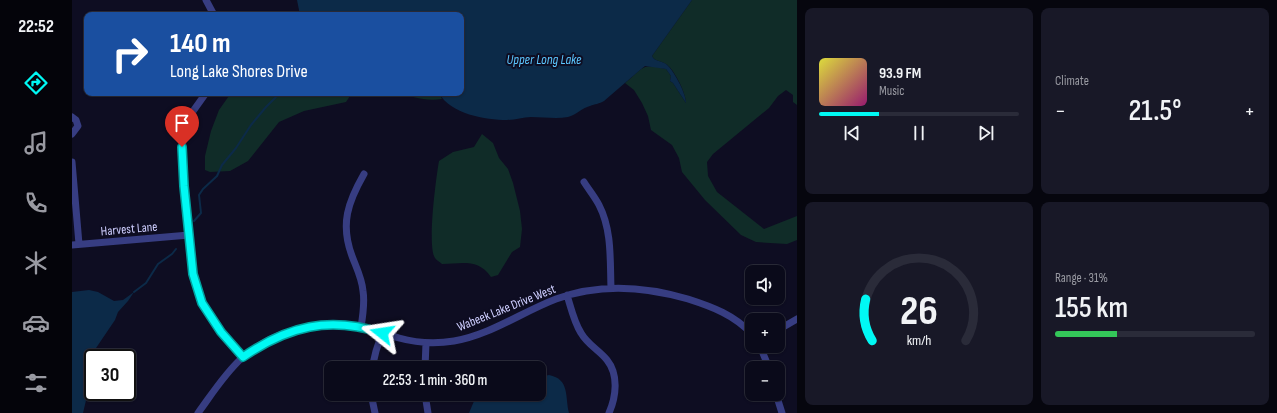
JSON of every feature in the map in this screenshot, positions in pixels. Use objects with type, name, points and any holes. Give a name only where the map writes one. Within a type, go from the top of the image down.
[{"type":"street","points":[[206,0],[212,12]]},
{"type":"street","points":[[204,96],[191,114],[186,125],[182,156],[188,235],[193,274],[202,303],[221,332],[243,357]]},
{"type":"street","points":[[72,116],[76,120],[78,126],[72,134]]},
{"type":"street","points":[[72,162],[76,244]]},
{"type":"street","points":[[361,327],[364,304],[363,288],[350,250],[346,226],[351,200],[364,174]]},
{"type":"street","points":[[584,182],[599,205],[606,222],[610,245],[611,288]]},
{"type":"street","name":"Harvest Lane","points":[[76,244],[188,235]]},
{"type":"street","name":"Wabeek Lake Drive West","points":[[198,413],[218,385],[243,357],[277,337],[300,329],[327,325],[343,325],[361,327],[410,341],[426,343],[446,342],[478,335],[546,303],[568,295],[611,288],[638,288],[659,291],[697,302],[730,315],[745,327]]},
{"type":"street","points":[[568,295],[578,328],[590,345],[607,360],[613,372],[615,391],[609,413]]},
{"type":"street","points":[[785,326],[797,319]]},
{"type":"street","points":[[374,361],[382,333]]},
{"type":"street","points":[[425,361],[426,343]]},
{"type":"street","points":[[372,401],[375,413]]},
{"type":"street","points":[[426,401],[428,413]]},
{"type":"street","points":[[778,401],[782,413]]},
{"type":"green space","points":[[692,0],[797,0],[797,105],[793,102],[793,95],[786,90],[778,96],[769,108],[713,154],[707,162],[708,176],[717,192],[764,229],[797,216],[797,240],[787,244],[756,242],[741,235],[705,200],[682,172],[679,158],[672,145],[651,130],[648,116],[642,103],[634,90],[625,83],[643,68],[658,67],[666,69],[671,76],[670,81],[673,83],[686,103],[682,88],[676,76],[666,64],[656,60],[652,56]]},
{"type":"green space","points":[[229,96],[350,96],[346,102],[304,111],[279,122],[248,161],[230,171],[210,172],[205,170],[205,156],[211,131],[219,110]]},
{"type":"green space","points":[[410,96],[440,96],[442,99],[436,100]]},
{"type":"green space","points":[[482,134],[493,143],[499,158],[508,169],[520,211],[522,229],[520,247],[512,252],[498,275],[491,277],[481,267],[469,263],[442,264],[435,258],[432,240],[433,211],[439,161],[453,152],[474,147]]},
{"type":"water","name":"Upper Long Lake","points":[[297,0],[692,0],[652,56],[656,60],[666,64],[672,71],[682,88],[686,103],[673,83],[670,81],[671,76],[666,69],[645,66],[604,101],[587,107],[568,117],[528,117],[513,120],[498,120],[479,117],[460,111],[451,106],[441,96],[464,96],[464,12],[299,12]]},
{"type":"water","points":[[89,290],[98,292],[114,301],[123,300],[134,292],[118,312],[115,320],[95,349],[84,349],[84,401],[86,401],[83,413],[72,413],[72,292]]},
{"type":"water","points":[[546,376],[556,377],[564,385],[569,413],[469,413],[474,401],[546,401]]},
{"type":"waterway","points":[[194,221],[201,213],[199,195],[203,189],[217,176],[222,165],[236,148],[251,125],[278,96]]},
{"type":"waterway","points":[[134,292],[146,283],[158,264],[172,254],[176,249]]},
{"type":"route","points":[[182,147],[188,235],[193,274],[202,303],[221,332],[243,357],[266,342],[277,337],[309,327],[343,325],[371,329],[382,333]]}]
